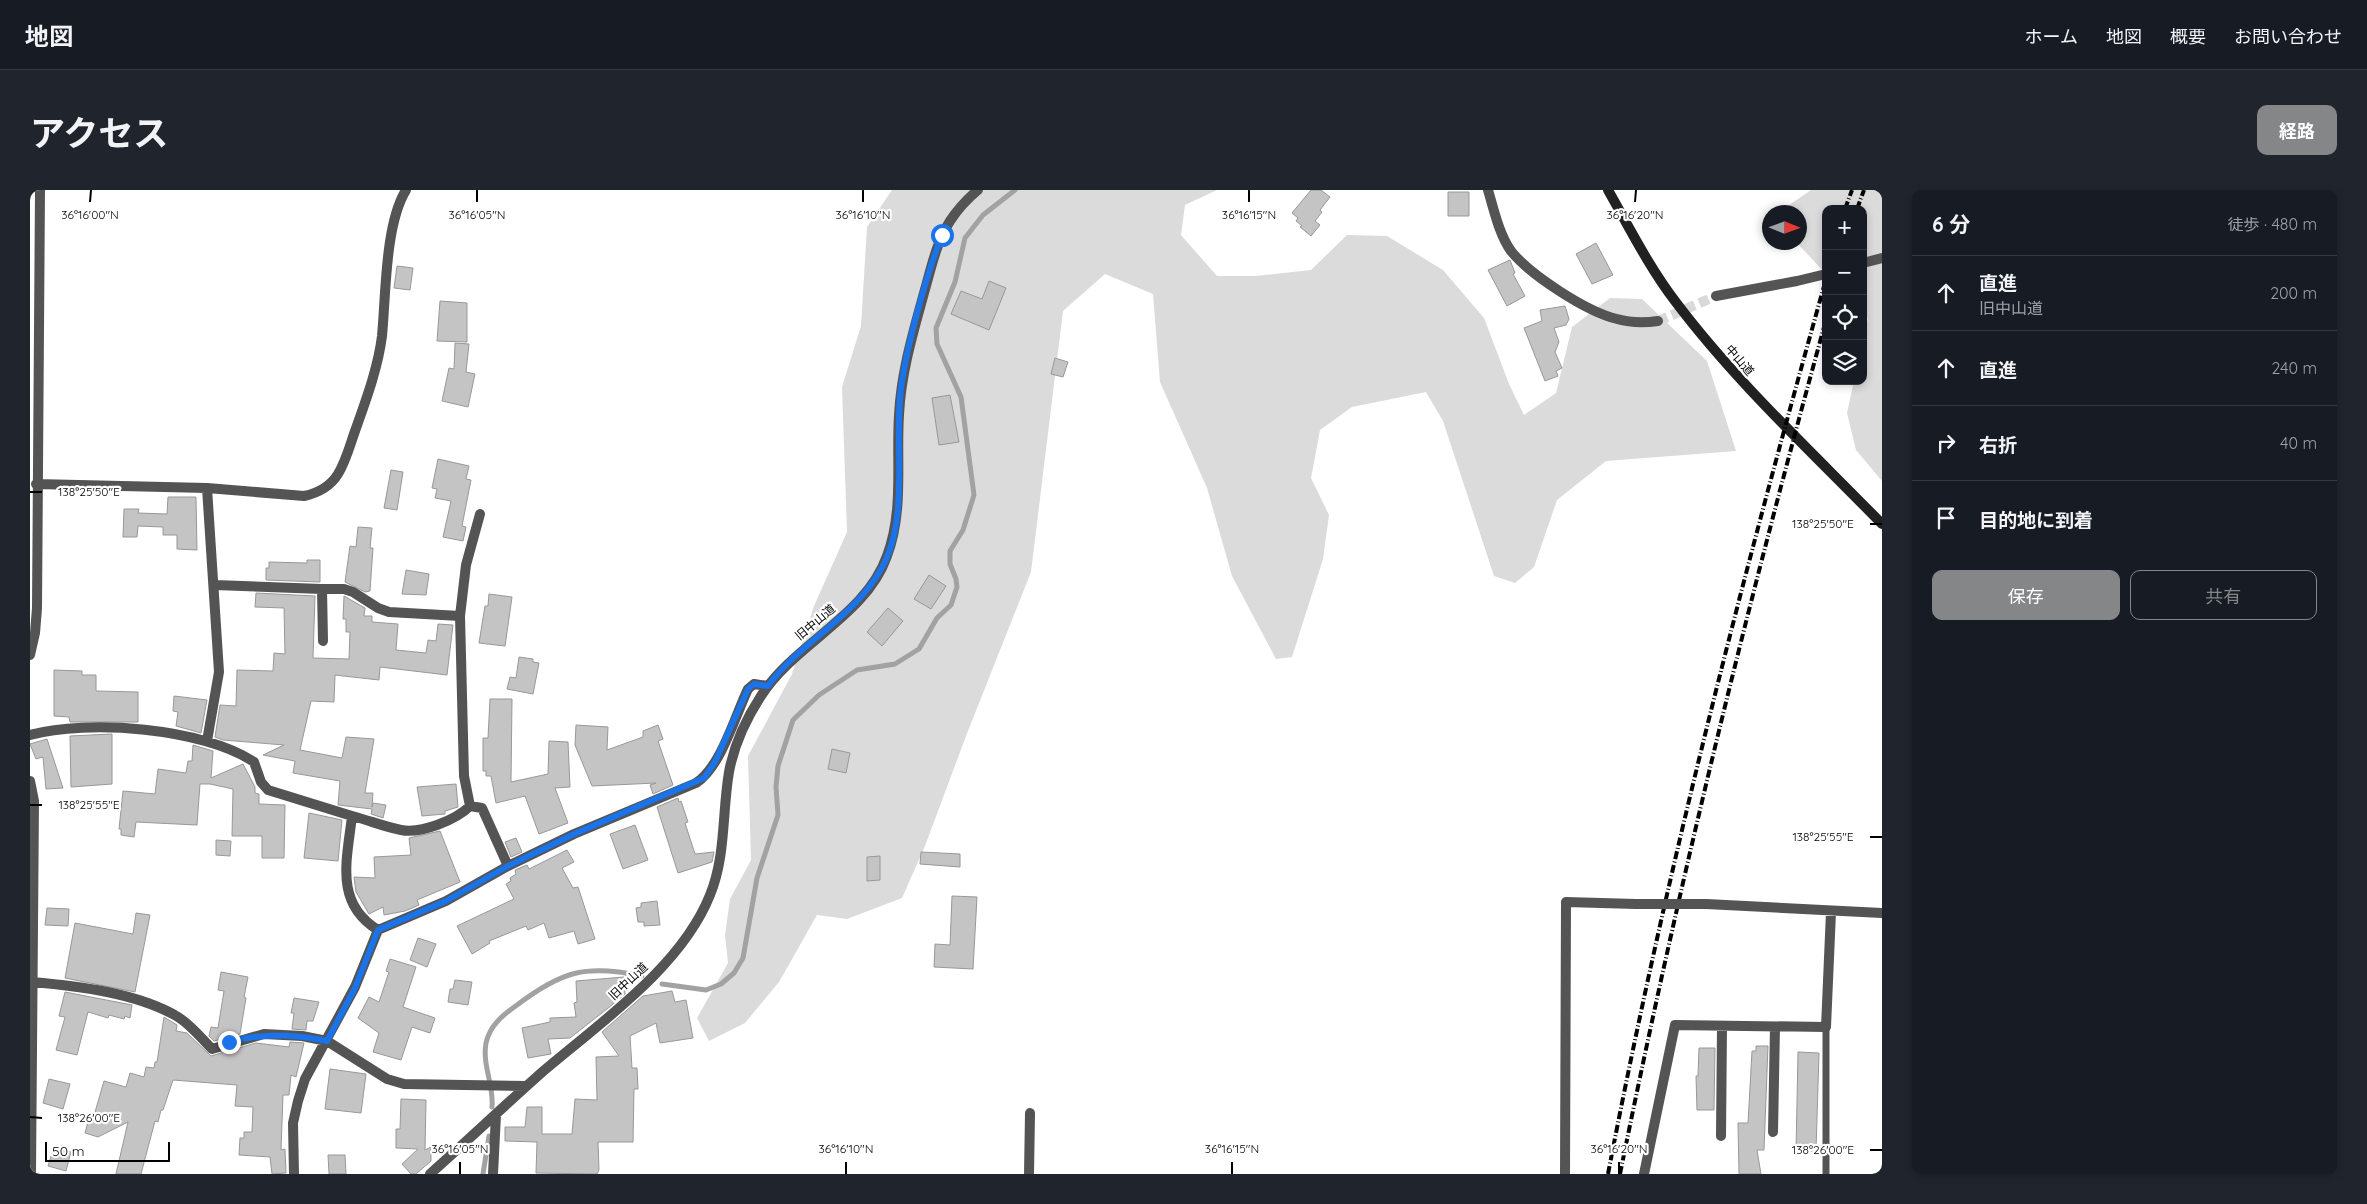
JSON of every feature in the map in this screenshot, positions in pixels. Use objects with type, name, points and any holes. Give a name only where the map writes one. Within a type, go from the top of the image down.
[{"type":"street","points":[[30,655],[35,633],[37,608],[34,350],[40,190]]},
{"type":"street","points":[[36,484],[207,488],[304,496],[318,493],[338,474],[360,416],[376,364],[381,338],[392,235],[400,200],[406,190]]},
{"type":"street","name":"旧中山道","points":[[430,1174],[526,1086],[636,992],[690,932],[710,895],[719,866],[732,759],[748,717],[768,686],[793,656],[823,634],[862,597],[887,558],[896,524],[899,415],[902,381],[909,348],[942,235],[965,201],[978,190]]},
{"type":"street","points":[[1488,190],[1497,219],[1511,250],[1537,276],[1575,300],[1614,318],[1638,323],[1658,321]]},
{"type":"street","name":"中山道","points":[[1608,190],[1658,277],[1690,320],[1742,381],[1882,524]]},
{"type":"street","points":[[1867,262],[1882,258]]},
{"type":"street","points":[[1716,296],[1822,275]]},
{"type":"street","points":[[207,488],[215,585],[219,672],[207,740]]},
{"type":"street","points":[[470,806],[464,776],[460,616],[466,565],[480,514]]},
{"type":"street","points":[[215,585],[344,589],[389,612],[460,616]]},
{"type":"street","points":[[322,588],[323,641]]},
{"type":"street","points":[[294,1174],[293,1123],[305,1079],[355,988],[378,930],[446,901],[508,866],[574,834],[704,778],[715,762],[748,689],[754,684],[768,686]]},
{"type":"street","points":[[30,735],[46,730],[80,727],[126,728],[207,740],[254,762],[261,782],[268,790],[403,830],[441,825],[461,815],[470,806]]},
{"type":"street","points":[[30,781],[34,801],[31,1174]]},
{"type":"street","points":[[470,806],[482,808],[508,866]]},
{"type":"street","points":[[352,816],[348,854],[347,895],[353,909],[378,930]]},
{"type":"street","points":[[1565,1174],[1566,902],[1706,904],[1831,912],[1882,913]]},
{"type":"street","points":[[1644,1174],[1675,1025],[1826,1027],[1831,912]]},
{"type":"street","points":[[32,982],[71,985],[136,1000],[161,1009],[179,1018],[212,1049],[264,1034],[294,1035],[327,1041],[387,1079],[404,1084],[526,1086]]},
{"type":"street","points":[[1722,1026],[1722,1136]]},
{"type":"street","points":[[1773,1132],[1774,1027]]},
{"type":"street","points":[[1029,1174],[1030,1113]]},
{"type":"street","points":[[493,1174],[496,1115]]},
{"type":"lane","points":[[1826,1027],[1826,1174]]},
{"type":"shaded area","points":[[892,190],[1217,190],[1185,205],[1181,235],[1217,276],[1256,276],[1311,270],[1347,235],[1387,236],[1443,270],[1484,318],[1509,384],[1524,415],[1556,393],[1572,327],[1610,298],[1642,299],[1707,361],[1736,451],[1606,461],[1557,500],[1534,567],[1515,583],[1494,576],[1443,421],[1426,392],[1352,407],[1320,430],[1311,478],[1329,515],[1323,559],[1292,657],[1276,659],[1232,576],[1207,488],[1160,382],[1153,294],[1105,274],[1063,311],[1031,572],[925,846],[902,898],[847,919],[817,915],[779,982],[745,1023],[709,1041],[697,1018],[728,963],[725,935],[730,899],[751,860],[748,756],[792,674],[814,606],[847,532],[842,387],[861,326],[867,227]]},
{"type":"shaded area","points":[[1811,190],[1882,190],[1882,481],[1856,450],[1847,413],[1853,385],[1867,385],[1867,205],[1822,205],[1822,270],[1804,250],[1807,250],[1807,205],[1789,205]]},
{"type":"building","points":[[1311,190],[1321,190],[1330,197],[1320,210],[1322,212],[1315,221],[1320,225],[1311,236],[1300,227],[1302,226],[1296,221],[1298,218],[1292,213]]},
{"type":"building","points":[[1448,192],[1469,192],[1469,216],[1448,216]]},
{"type":"building","points":[[1596,243],[1613,275],[1592,284],[1576,254]]},
{"type":"building","points":[[1510,260],[1515,273],[1513,274],[1525,296],[1507,306],[1488,270]]},
{"type":"building","points":[[397,266],[413,268],[410,290],[394,288]]},
{"type":"building","points":[[989,281],[1006,288],[989,330],[951,314],[961,291],[982,299]]},
{"type":"building","points":[[440,301],[467,303],[467,342],[437,341]]},
{"type":"building","points":[[1565,306],[1569,319],[1566,325],[1554,328],[1559,342],[1555,352],[1562,368],[1556,371],[1558,376],[1545,381],[1524,328],[1542,321],[1540,310]]},
{"type":"building","points":[[455,343],[469,344],[466,372],[475,374],[468,407],[442,401],[449,368],[454,369]]},
{"type":"building","points":[[1055,358],[1068,362],[1063,377],[1051,374]]},
{"type":"building","points":[[950,395],[959,442],[939,445],[932,398]]},
{"type":"building","points":[[438,459],[469,466],[466,479],[471,480],[462,526],[466,527],[463,541],[443,537],[451,501],[435,498],[437,489],[432,488]]},
{"type":"building","points":[[391,470],[403,472],[397,510],[384,508]]},
{"type":"building","points":[[168,497],[196,497],[197,550],[177,549],[177,535],[163,535],[163,527],[138,526],[137,537],[123,537],[124,509],[139,509],[138,513],[167,514]]},
{"type":"building","points":[[358,527],[372,528],[370,548],[373,548],[370,591],[365,592],[345,582],[350,546],[356,547]]},
{"type":"building","points":[[307,560],[320,560],[320,582],[266,580],[266,568],[269,568],[269,562],[307,563]]},
{"type":"building","points":[[406,570],[429,574],[426,595],[402,594]]},
{"type":"building","points":[[929,575],[946,586],[931,609],[914,599]]},
{"type":"building","points":[[256,593],[315,596],[313,658],[349,659],[350,632],[346,632],[346,619],[343,619],[344,596],[365,608],[364,616],[372,616],[372,622],[398,624],[396,650],[426,653],[428,640],[436,641],[438,624],[453,625],[447,675],[380,667],[379,680],[335,675],[334,702],[311,701],[300,750],[342,758],[346,737],[374,739],[365,793],[373,793],[372,807],[373,803],[386,805],[383,818],[371,814],[372,809],[338,805],[340,781],[293,773],[295,761],[263,755],[284,745],[223,740],[215,737],[220,705],[236,706],[237,670],[273,671],[274,653],[285,654],[284,608],[255,607]]},
{"type":"building","points":[[489,594],[512,597],[505,646],[479,643],[485,606],[488,606]]},
{"type":"building","points":[[888,608],[903,621],[882,646],[867,632]]},
{"type":"building","points":[[519,657],[533,659],[533,662],[539,663],[533,694],[507,689],[510,677],[516,678]]},
{"type":"building","points":[[54,670],[82,671],[82,675],[96,675],[96,691],[138,692],[138,722],[70,722],[69,717],[54,716]]},
{"type":"building","points":[[174,696],[207,700],[201,733],[176,726],[178,712],[173,711]]},
{"type":"building","points":[[490,699],[512,699],[511,782],[548,774],[549,741],[568,742],[570,787],[555,788],[568,823],[539,834],[525,796],[496,803],[491,776],[486,776],[486,771],[483,771],[483,738],[488,738]]},
{"type":"building","points":[[576,725],[608,727],[607,750],[643,737],[643,731],[658,725],[663,739],[658,741],[673,785],[653,794],[650,785],[656,783],[592,786],[575,745]]},
{"type":"building","points":[[112,734],[112,784],[71,787],[70,736]]},
{"type":"building","points":[[47,739],[63,788],[46,789],[43,757],[36,759],[30,744]]},
{"type":"building","points":[[193,745],[213,751],[211,778],[243,764],[255,787],[255,793],[259,794],[259,804],[285,805],[284,858],[262,858],[262,836],[232,836],[233,789],[210,784],[200,784],[197,825],[136,822],[134,837],[121,835],[121,829],[119,829],[123,791],[155,794],[158,769],[186,773],[188,761],[192,761]]},
{"type":"building","points":[[832,749],[850,753],[846,773],[828,769]]},
{"type":"building","points":[[456,784],[458,807],[445,811],[445,814],[422,816],[417,787]]},
{"type":"building","points":[[678,798],[679,802],[681,801],[688,822],[685,823],[695,854],[714,852],[712,862],[678,873],[657,807]]},
{"type":"building","points":[[309,813],[342,820],[338,861],[304,858]]},
{"type":"building","points":[[635,825],[648,860],[623,869],[610,834]]},
{"type":"building","points":[[440,831],[460,882],[417,900],[419,905],[405,911],[384,915],[383,907],[369,914],[356,892],[354,877],[375,878],[374,857],[411,855],[409,838]]},
{"type":"building","points":[[516,838],[522,852],[511,857],[505,842]]},
{"type":"building","points":[[216,840],[231,841],[230,856],[216,855]]},
{"type":"building","points":[[567,850],[574,862],[562,868],[573,888],[578,887],[595,939],[578,944],[574,931],[549,938],[544,923],[528,930],[526,926],[489,941],[490,943],[472,954],[457,926],[514,899],[506,884],[516,874],[515,870],[527,865],[529,869]]},
{"type":"building","points":[[921,852],[960,854],[960,867],[920,864]]},
{"type":"building","points":[[880,856],[880,880],[867,881],[867,857]]},
{"type":"building","points":[[952,896],[977,897],[973,969],[934,967],[935,944],[950,945]]},
{"type":"building","points":[[657,901],[660,925],[644,926],[644,922],[638,922],[636,908],[641,907],[641,903]]},
{"type":"building","points":[[47,908],[69,909],[68,926],[45,925]]},
{"type":"building","points":[[136,913],[150,915],[135,992],[65,978],[75,923],[133,934]]},
{"type":"building","points":[[418,938],[436,944],[427,967],[410,960]]},
{"type":"building","points":[[390,959],[416,967],[403,1007],[435,1018],[430,1033],[412,1027],[401,1060],[373,1052],[379,1033],[358,1018],[369,997],[379,1002],[389,972],[386,971]]},
{"type":"building","points":[[221,972],[248,977],[244,997],[246,998],[240,1034],[214,1041],[209,1036],[211,1027],[218,1028],[224,991],[218,990]]},
{"type":"building","points":[[624,977],[625,994],[570,1038],[548,1039],[551,1054],[528,1058],[522,1028],[550,1022],[550,1018],[576,1017],[574,1003],[577,1002],[576,981]]},
{"type":"building","points":[[455,980],[472,982],[468,1005],[448,1002],[450,989],[453,989]]},
{"type":"building","points":[[672,991],[675,1002],[686,1000],[693,1038],[660,1043],[656,1023],[630,1036],[632,1068],[637,1068],[638,1089],[634,1089],[633,1142],[598,1142],[599,1170],[597,1174],[536,1173],[537,1142],[505,1141],[505,1127],[525,1127],[527,1107],[542,1107],[542,1134],[572,1134],[575,1099],[597,1100],[596,1057],[619,1056],[602,1032],[643,996]]},
{"type":"building","points":[[65,992],[132,1005],[130,1018],[125,1016],[124,1019],[109,1015],[108,1018],[88,1012],[77,1055],[56,1050],[65,1017],[59,1016]]},
{"type":"building","points":[[294,998],[319,1002],[313,1021],[307,1021],[306,1030],[292,1029],[294,1013],[291,1013]]},
{"type":"building","points":[[164,1017],[177,1025],[176,1031],[187,1033],[211,1056],[256,1043],[289,1047],[290,1042],[304,1043],[296,1077],[291,1075],[289,1095],[283,1095],[281,1150],[285,1149],[286,1173],[272,1174],[270,1157],[239,1155],[240,1138],[244,1138],[244,1132],[252,1132],[253,1107],[235,1106],[237,1085],[173,1080],[158,1122],[155,1121],[141,1174],[116,1174],[128,1122],[98,1137],[85,1133],[89,1118],[93,1119],[104,1081],[126,1087],[130,1073],[144,1077],[146,1067],[154,1068],[155,1062],[157,1062]]},
{"type":"building","points":[[1756,1046],[1768,1046],[1764,1150],[1757,1150],[1761,1174],[1739,1174],[1738,1123],[1748,1123],[1752,1051],[1756,1051]]},
{"type":"building","points":[[1699,1048],[1715,1048],[1714,1110],[1697,1110],[1696,1076],[1698,1076]]},
{"type":"building","points":[[1798,1052],[1819,1053],[1816,1151],[1796,1151]]},
{"type":"building","points":[[330,1069],[366,1074],[361,1113],[325,1109]]},
{"type":"building","points":[[49,1079],[70,1084],[63,1109],[43,1103]]},
{"type":"building","points":[[401,1099],[426,1100],[425,1150],[431,1147],[431,1161],[416,1174],[411,1174],[402,1164],[418,1149],[396,1148],[396,1129],[400,1129]]},
{"type":"building","points":[[54,1147],[71,1152],[66,1171],[48,1166]]},
{"type":"building","points":[[328,1155],[345,1155],[346,1174],[329,1174]]},
{"type":"waterway","points":[[662,984],[706,990],[721,984],[734,973],[743,958],[757,878],[778,815],[776,787],[778,766],[793,720],[819,695],[857,670],[895,664],[919,649],[937,618],[951,605],[957,587],[950,564],[950,551],[963,530],[974,495],[961,397],[937,344],[936,328],[955,282],[965,238],[983,215],[1015,190]]},
{"type":"waterway","points":[[492,1107],[485,1051],[488,1037],[502,1017],[548,984],[575,973],[605,971],[642,976]]},
{"type":"waterway","points":[[483,1174],[489,1136]]},
{"type":"tunnel","points":[[1658,321],[1716,296]]},
{"type":"railway","points":[[1846,205],[1852,190]]},
{"type":"railway","points":[[1858,205],[1864,190]]},
{"type":"railway","points":[[1608,1174],[1655,948],[1708,724],[1765,501],[1822,294]]},
{"type":"railway","points":[[1620,1174],[1690,852],[1769,532],[1822,335]]},
{"type":"route","points":[[229,1042],[264,1034],[302,1036],[327,1041],[355,988],[378,930],[446,901],[508,866],[574,834],[704,778],[715,762],[748,689],[754,684],[768,686],[780,669],[793,656],[837,622],[862,597],[887,558],[896,524],[899,415],[902,381],[909,348],[942,235]]}]
